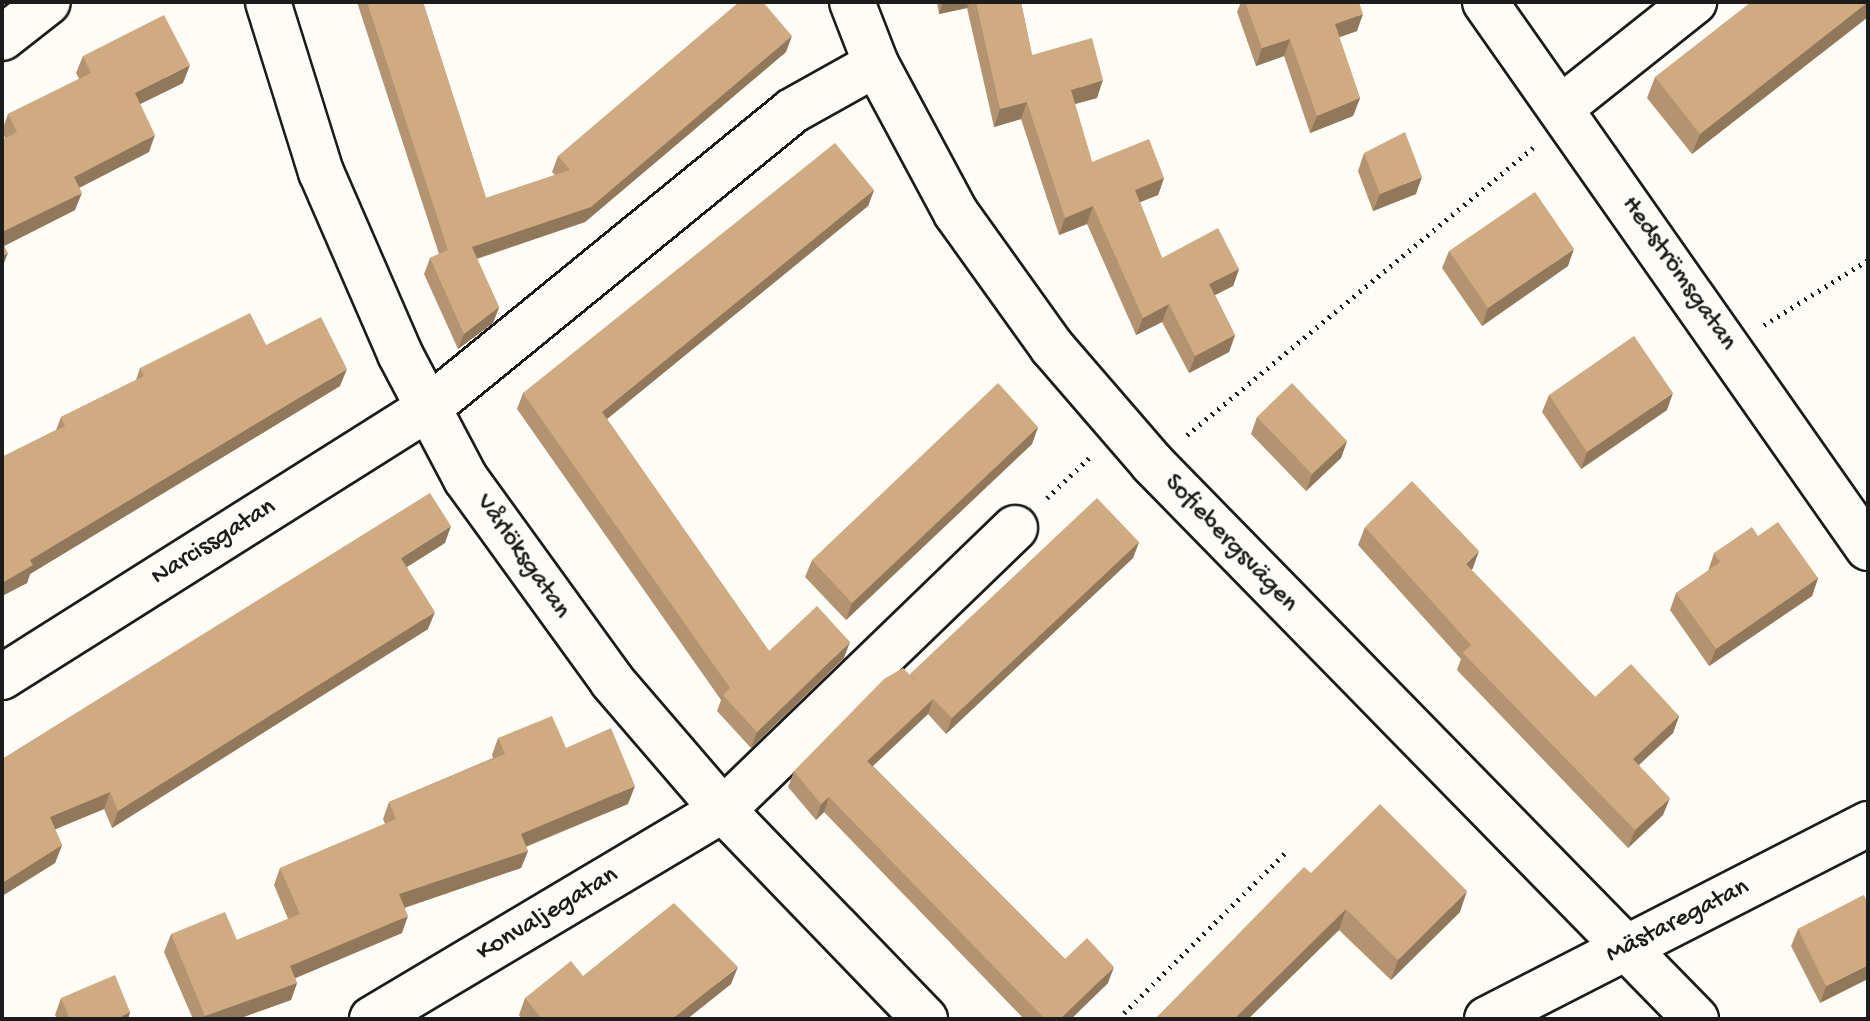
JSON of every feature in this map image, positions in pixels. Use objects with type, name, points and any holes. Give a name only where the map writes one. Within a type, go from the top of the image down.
[{"type":"street","points":[[2,38],[48,2]]},
{"type":"street","name":"Vårlöksgatan","points":[[268,2],[321,172],[427,409],[520,561],[723,810],[925,1019]]},
{"type":"street","name":"Sofiebergsvägen","points":[[852,2],[876,64],[956,213],[1052,347],[1152,463],[1696,1019]]},
{"type":"street","name":"Hedströmsgatan","points":[[1485,2],[1562,107],[1868,548]]},
{"type":"street","points":[[1562,107],[1694,2]]},
{"type":"street","name":"Narcissgatan","points":[[2,677],[427,409],[792,111],[876,64]]},
{"type":"street","name":"Konvaljegatan","points":[[372,1019],[723,810],[1015,528]]},
{"type":"street","name":"Mästaregatan","points":[[1487,1019],[1868,824]]},
{"type":"path","points":[[1152,463],[1547,137],[1562,107]]},
{"type":"path","points":[[1728,347],[1868,260]]},
{"type":"path","points":[[1015,528],[1122,427]]},
{"type":"path","points":[[1124,1013],[1286,852]]},
{"type":"building","points":[[367,2],[423,2],[486,198],[570,170],[558,156],[739,2],[763,2],[792,36],[591,207],[472,247],[499,307],[464,334],[430,258],[448,250]]},
{"type":"building","points":[[976,2],[1021,2],[1032,55],[1092,38],[1103,80],[1071,90],[1092,162],[1149,139],[1164,178],[1135,190],[1162,258],[1218,228],[1239,269],[1209,284],[1235,335],[1195,356],[1169,304],[1143,318],[1093,206],[1065,218],[1027,102],[1000,109]]},
{"type":"building","points":[[1245,2],[1359,2],[1363,14],[1335,24],[1360,98],[1317,116],[1290,39],[1262,48]]},
{"type":"building","points":[[1751,2],[1868,2],[1700,134],[1655,77]]},
{"type":"building","points":[[164,15],[190,65],[135,93],[155,135],[74,177],[82,193],[2,232],[2,140],[17,132],[8,114],[91,73],[83,56]]},
{"type":"building","points":[[1405,132],[1422,177],[1380,194],[1364,153]]},
{"type":"building","points":[[835,143],[874,190],[602,412],[769,651],[817,606],[850,642],[757,732],[723,695],[730,688],[523,393]]},
{"type":"building","points":[[1535,192],[1574,249],[1488,308],[1449,251]]},
{"type":"building","points":[[2,242],[8,253],[2,256]]},
{"type":"building","points":[[250,313],[266,345],[321,317],[347,369],[30,560],[33,565],[2,583],[2,457],[65,426],[61,417],[144,376],[140,368]]},
{"type":"building","points":[[1634,336],[1673,393],[1587,452],[1549,395]]},
{"type":"building","points":[[998,383],[1038,427],[852,603],[812,560]]},
{"type":"building","points":[[1292,383],[1347,441],[1312,474],[1257,417]]},
{"type":"building","points":[[1412,481],[1479,551],[1466,564],[1595,697],[1631,664],[1679,716],[1633,759],[1670,798],[1635,830],[1463,653],[1471,645],[1365,527]]},
{"type":"building","points":[[430,493],[451,526],[401,558],[435,612],[118,811],[110,792],[50,817],[62,845],[2,883],[2,759]]},
{"type":"building","points":[[1097,498],[1139,542],[952,718],[933,699],[867,761],[1065,959],[1087,938],[1114,967],[1060,1019],[1045,1019],[829,797],[821,804],[794,771],[884,679],[903,668],[924,689],[910,674]]},
{"type":"building","points":[[1778,522],[1818,578],[1716,649],[1676,593],[1720,562],[1714,553],[1752,527],[1758,536]]},
{"type":"building","points":[[552,716],[566,748],[611,728],[635,786],[521,834],[528,851],[399,894],[408,916],[290,966],[297,983],[205,1016],[171,934],[225,912],[237,940],[300,914],[280,868],[396,819],[389,802],[505,754],[498,738]]},
{"type":"building","points":[[1380,804],[1467,891],[1398,960],[1346,909],[1234,1019],[1155,1019],[1304,867],[1311,873]]},
{"type":"building","points":[[1864,895],[1868,904],[1868,965],[1826,986],[1798,929]]},
{"type":"building","points":[[674,903],[738,967],[672,1019],[542,1019],[525,998],[571,961],[583,976]]},
{"type":"building","points":[[115,975],[130,1012],[122,1016],[124,1019],[70,1019],[61,998]]}]
